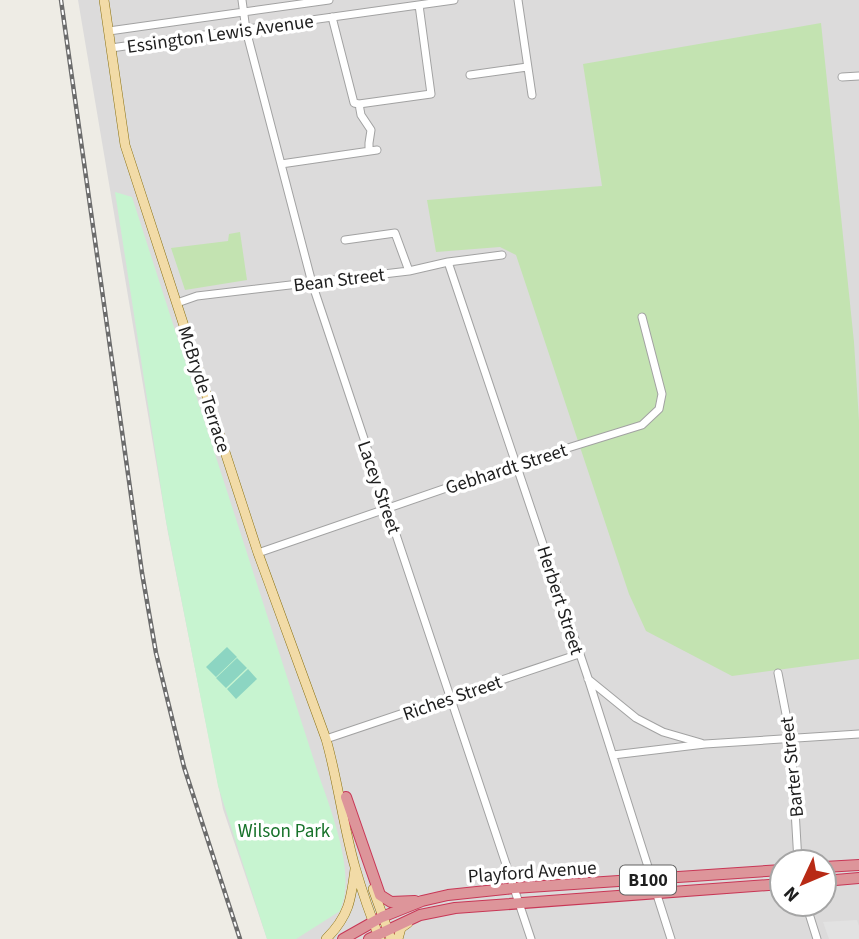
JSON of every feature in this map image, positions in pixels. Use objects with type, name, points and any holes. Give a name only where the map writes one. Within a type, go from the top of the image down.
[{"type":"highway","points":[[346,797],[380,895],[391,901],[422,901]]},
{"type":"highway","points":[[838,866],[859,865]]},
{"type":"highway","name":"Playford Avenue","points":[[378,920],[422,901],[448,895],[768,871]]},
{"type":"highway","points":[[838,880],[859,878]]},
{"type":"highway","name":"Playford Avenue","points":[[381,936],[420,915],[446,910],[768,885]]},
{"type":"highway","name":"B100","points":[[343,939],[378,920]]},
{"type":"main road","name":"McBryde Terrace","points":[[104,0],[125,145],[258,553],[326,739],[355,866],[378,920]]},
{"type":"main road","name":"McBryde Terrace","points":[[334,771],[346,797],[381,936]]},
{"type":"main road","points":[[326,939],[346,915],[355,866]]},
{"type":"main road","points":[[398,939],[401,928],[407,923],[446,910]]},
{"type":"street","name":"Lacey Street","points":[[242,0],[246,30],[312,283],[531,939]]},
{"type":"street","name":"Essington Lewis Avenue","points":[[108,31],[328,0]]},
{"type":"street","points":[[380,0],[382,10]]},
{"type":"street","name":"Essington Lewis Avenue","points":[[111,48],[454,0]]},
{"type":"street","points":[[518,0],[532,95]]},
{"type":"street","points":[[332,18],[354,103],[431,94],[419,5]]},
{"type":"street","points":[[470,75],[527,67]]},
{"type":"street","points":[[842,77],[859,76]]},
{"type":"street","points":[[281,164],[373,150],[369,143],[371,128],[360,116],[359,104]]},
{"type":"street","points":[[345,240],[396,233],[409,271]]},
{"type":"street","name":"Bean Street","points":[[177,303],[197,296],[409,271],[448,262],[502,255]]},
{"type":"street","name":"Herbert Street","points":[[448,262],[588,678],[671,939]]},
{"type":"street","name":"Gebhardt Street","points":[[258,553],[516,464],[642,425],[659,409],[662,394],[642,317]]},
{"type":"street","name":"Riches Street","points":[[326,739],[579,654]]},
{"type":"street","name":"Barter Street","points":[[778,673],[791,740],[797,848]]},
{"type":"street","points":[[588,678],[636,718],[663,732],[705,744]]},
{"type":"street","points":[[613,755],[705,744],[859,734]]},
{"type":"street","points":[[810,918],[817,939]]},
{"type":"shaded area","points":[[78,0],[859,0],[859,939],[267,939],[223,809],[168,533]]},
{"type":"shaded area","points":[[857,920],[859,939],[829,939],[823,922]]},
{"type":"green space","points":[[821,23],[854,342],[859,421],[859,659],[732,676],[646,631],[629,594],[516,255],[500,247],[436,252],[427,200],[602,186],[583,64]]},
{"type":"green space","name":"Wilson Park","points":[[115,192],[132,197],[341,847],[345,877],[340,911],[296,939],[267,939],[218,786],[166,521]]},
{"type":"green space","points":[[240,232],[247,280],[185,290],[171,248],[228,241],[229,234]]},
{"type":"green space","points":[[227,647],[237,657],[216,677],[206,667]]},
{"type":"green space","points":[[237,658],[247,668],[226,688],[216,678]]},
{"type":"green space","points":[[248,669],[257,679],[236,699],[227,689]]},
{"type":"railway","points":[[61,0],[142,573],[156,653],[184,767],[240,939]]}]
